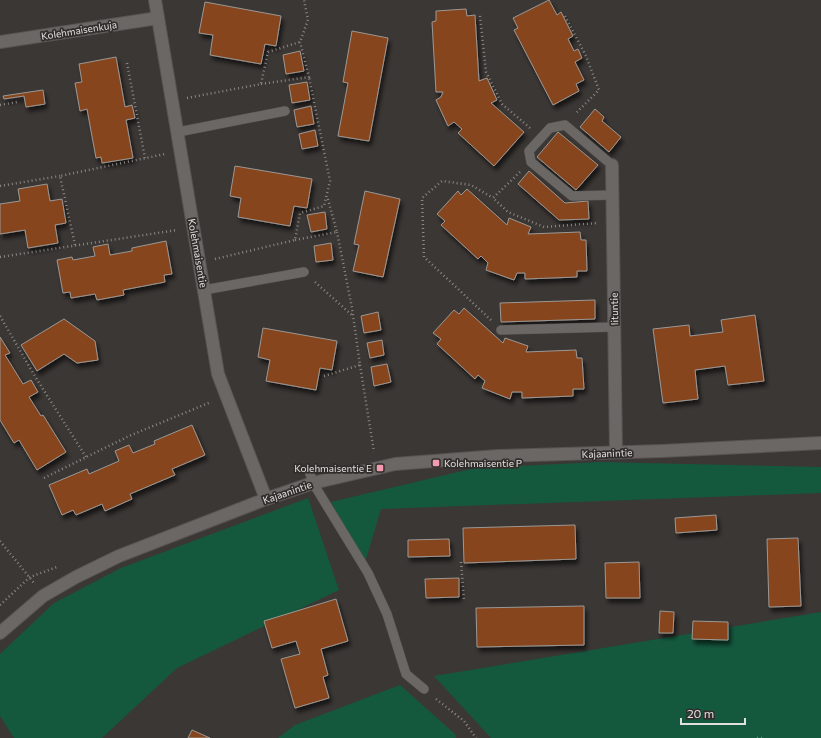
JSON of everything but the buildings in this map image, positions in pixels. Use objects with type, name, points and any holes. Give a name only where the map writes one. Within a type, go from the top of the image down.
[{"type":"street","name":"Kolehmaisentie","points":[[155,0],[218,374],[266,499]]},
{"type":"street","name":"Kolehmaisenkuja","points":[[0,42],[158,18]]},
{"type":"street","name":"Iituntie","points":[[612,165],[616,452]]},
{"type":"street","name":"Kajaanintie","points":[[0,633],[43,596],[76,577],[118,556],[266,499],[313,483],[395,464],[498,456],[821,443]]},
{"type":"lane","points":[[178,132],[284,111]]},
{"type":"lane","points":[[612,165],[565,124],[550,128],[529,151],[531,162],[572,196],[612,194]]},
{"type":"lane","points":[[204,290],[304,272]]},
{"type":"lane","points":[[501,330],[614,327]]},
{"type":"lane","points":[[309,471],[313,483],[368,573],[387,614],[406,674],[424,690]]},
{"type":"path","points":[[295,240],[300,213],[324,206],[330,181],[309,77],[300,42],[308,20],[304,0]]},
{"type":"path","points":[[480,16],[486,72],[502,104],[541,138]]},
{"type":"path","points":[[565,16],[586,56],[599,90],[565,124]]},
{"type":"path","points":[[261,84],[268,52],[300,42]]},
{"type":"path","points":[[126,63],[145,158]]},
{"type":"path","points":[[187,98],[261,84],[309,77]]},
{"type":"path","points":[[0,105],[17,102]]},
{"type":"path","points":[[0,186],[60,176],[181,150]]},
{"type":"path","points":[[492,198],[531,162]]},
{"type":"path","points":[[60,176],[75,245]]},
{"type":"path","points":[[501,330],[424,257],[422,198],[442,181],[471,184],[492,198],[508,212],[544,227],[613,222]]},
{"type":"path","points":[[327,195],[337,232],[354,316],[374,454]]},
{"type":"path","points":[[0,257],[194,228]]},
{"type":"path","points":[[215,259],[295,240],[337,232]]},
{"type":"path","points":[[304,272],[354,316]]},
{"type":"path","points":[[0,316],[36,378],[86,457]]},
{"type":"path","points":[[324,376],[360,365]]},
{"type":"path","points":[[44,478],[130,436],[226,395]]},
{"type":"path","points":[[0,541],[30,577],[43,596]]},
{"type":"path","points":[[461,562],[464,600]]},
{"type":"path","points":[[0,605],[30,577]]},
{"type":"path","points":[[424,690],[464,721],[476,738]]},
{"type":"path","points":[[757,738],[765,738]]},
{"type":"green space","points":[[599,462],[821,467],[821,493],[381,509],[363,569],[331,502],[475,468]]},
{"type":"green space","points":[[308,498],[339,590],[177,668],[102,738],[14,738],[0,716],[0,654],[54,603],[121,568]]},
{"type":"green space","points":[[821,612],[821,738],[491,738],[434,676]]},
{"type":"green space","points":[[400,685],[455,734],[456,738],[278,738],[295,725]]},
{"type":"place","name":"Kolehmaisentie P","points":[[436,463]]},
{"type":"place","name":"Kolehmaisentie E","points":[[380,468]]}]
